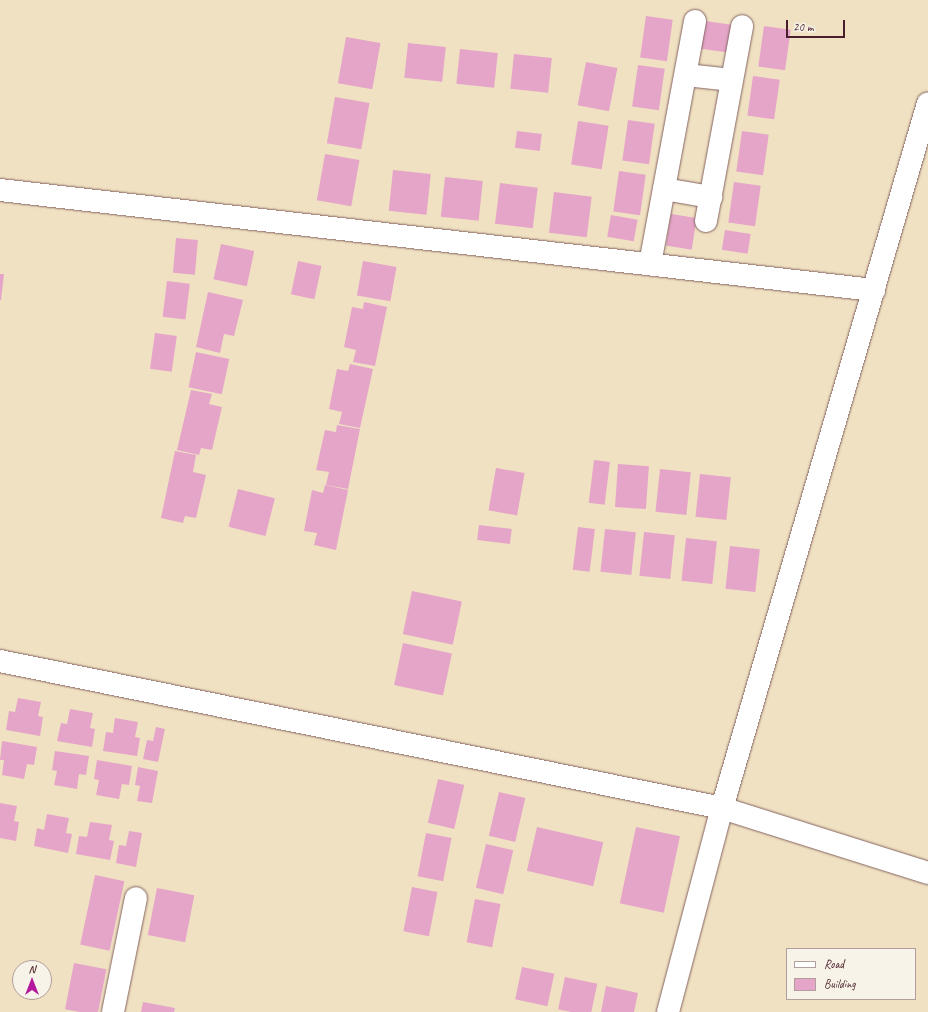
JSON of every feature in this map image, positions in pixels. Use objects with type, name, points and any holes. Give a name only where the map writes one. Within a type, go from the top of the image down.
[{"type":"street","points":[[650,264],[695,21]]},
{"type":"street","points":[[706,221],[742,26]]},
{"type":"street","points":[[686,75],[732,80]]},
{"type":"street","points":[[668,1012],[722,808],[928,103]]},
{"type":"street","points":[[664,189],[711,197]]},
{"type":"street","points":[[0,190],[874,290]]},
{"type":"street","points":[[0,661],[722,808],[928,873]]},
{"type":"street","points":[[113,1012],[136,898]]},
{"type":"building","points":[[646,16],[673,20],[667,61],[640,58]]},
{"type":"building","points":[[705,21],[732,25],[728,52],[701,49]]},
{"type":"building","points":[[764,26],[791,30],[785,70],[758,67]]},
{"type":"building","points":[[346,37],[380,43],[372,89],[338,83]]},
{"type":"building","points":[[408,43],[446,47],[442,82],[404,78]]},
{"type":"building","points":[[460,49],[498,53],[494,88],[456,84]]},
{"type":"building","points":[[514,54],[552,58],[548,93],[510,89]]},
{"type":"building","points":[[586,62],[617,68],[609,111],[578,105]]},
{"type":"building","points":[[638,65],[665,69],[659,110],[632,107]]},
{"type":"building","points":[[753,76],[780,80],[774,119],[747,116]]},
{"type":"building","points":[[335,97],[369,103],[361,149],[327,143]]},
{"type":"building","points":[[628,120],[655,124],[649,164],[622,161]]},
{"type":"building","points":[[578,121],[609,126],[602,169],[571,164]]},
{"type":"building","points":[[517,131],[542,134],[540,151],[515,148]]},
{"type":"building","points":[[742,131],[769,135],[763,175],[736,172]]},
{"type":"building","points":[[325,154],[359,160],[351,206],[317,200]]},
{"type":"building","points":[[393,170],[431,174],[427,215],[389,211]]},
{"type":"building","points":[[619,171],[646,175],[640,215],[613,212]]},
{"type":"building","points":[[445,177],[483,181],[479,221],[441,217]]},
{"type":"building","points":[[734,182],[761,186],[755,226],[728,223]]},
{"type":"building","points":[[500,183],[538,188],[533,228],[495,224]]},
{"type":"building","points":[[554,192],[592,197],[587,237],[549,233]]},
{"type":"building","points":[[671,214],[697,218],[692,250],[666,246]]},
{"type":"building","points":[[611,215],[638,220],[634,241],[607,237]]},
{"type":"building","points":[[725,230],[751,234],[748,254],[722,250]]},
{"type":"building","points":[[176,238],[198,240],[195,275],[173,273]]},
{"type":"building","points":[[221,244],[254,251],[247,286],[214,279]]},
{"type":"building","points":[[298,261],[321,266],[314,299],[291,294]]},
{"type":"building","points":[[363,261],[396,267],[390,301],[357,295]]},
{"type":"building","points":[[0,274],[4,274],[1,300],[0,300]]},
{"type":"building","points":[[167,281],[190,284],[185,320],[163,317]]},
{"type":"building","points":[[208,292],[243,300],[234,336],[224,334],[220,353],[196,347]]},
{"type":"building","points":[[364,302],[387,307],[375,366],[353,362],[356,350],[344,347],[352,307],[363,309]]},
{"type":"building","points":[[155,333],[177,336],[172,372],[150,369]]},
{"type":"building","points":[[196,352],[229,359],[222,394],[189,387]]},
{"type":"building","points":[[350,364],[373,369],[360,428],[339,424],[342,412],[329,409],[337,369],[348,371]]},
{"type":"building","points":[[191,390],[212,394],[209,404],[222,407],[212,450],[201,448],[199,455],[177,450]]},
{"type":"building","points":[[337,425],[360,429],[348,489],[326,485],[329,472],[316,470],[325,430],[336,432]]},
{"type":"building","points":[[175,451],[196,455],[193,472],[206,475],[196,518],[185,516],[183,523],[161,518]]},
{"type":"building","points":[[594,460],[610,462],[605,505],[589,503]]},
{"type":"building","points":[[618,464],[649,466],[646,509],[615,507]]},
{"type":"building","points":[[496,468],[525,473],[517,515],[489,510]]},
{"type":"building","points":[[660,469],[691,472],[686,515],[656,512]]},
{"type":"building","points":[[700,474],[731,477],[726,520],[696,517]]},
{"type":"building","points":[[325,485],[348,490],[336,550],[314,545],[317,533],[304,531],[312,490],[323,493]]},
{"type":"building","points":[[238,489],[275,498],[265,536],[229,527]]},
{"type":"building","points":[[479,525],[512,529],[510,544],[477,540]]},
{"type":"building","points":[[578,527],[595,529],[590,572],[573,570]]},
{"type":"building","points":[[605,529],[636,532],[631,575],[601,572]]},
{"type":"building","points":[[644,532],[675,535],[670,579],[639,576]]},
{"type":"building","points":[[686,538],[717,541],[712,584],[682,581]]},
{"type":"building","points":[[730,546],[760,549],[755,592],[726,589]]},
{"type":"building","points":[[412,591],[462,602],[453,645],[403,634]]},
{"type":"building","points":[[403,643],[452,653],[443,695],[394,685]]},
{"type":"building","points":[[18,698],[41,702],[38,716],[43,717],[40,736],[6,730],[9,711],[15,712]]},
{"type":"building","points":[[70,709],[93,713],[90,728],[95,729],[92,747],[57,741],[61,723],[67,724]]},
{"type":"building","points":[[115,718],[138,722],[135,737],[140,738],[137,756],[103,751],[106,732],[113,733]]},
{"type":"building","points":[[156,727],[165,729],[158,762],[143,759],[147,740],[153,741]]},
{"type":"building","points":[[2,741],[37,747],[34,765],[27,764],[24,779],[2,775],[4,760],[0,760]]},
{"type":"building","points":[[55,751],[89,756],[86,775],[79,774],[77,789],[54,785],[57,771],[52,770]]},
{"type":"building","points":[[97,760],[132,766],[129,785],[122,784],[119,799],[96,795],[99,780],[94,779]]},
{"type":"building","points":[[138,767],[158,771],[152,803],[137,801],[140,786],[135,785]]},
{"type":"building","points":[[438,779],[464,785],[454,829],[428,823]]},
{"type":"building","points":[[499,792],[525,798],[515,842],[489,836]]},
{"type":"building","points":[[0,803],[17,806],[14,821],[19,822],[16,841],[0,838]]},
{"type":"building","points":[[47,814],[69,818],[66,833],[72,834],[68,853],[34,846],[37,828],[44,830]]},
{"type":"building","points":[[90,822],[112,825],[109,840],[114,841],[110,860],[76,854],[79,836],[87,837]]},
{"type":"building","points":[[537,827],[603,842],[593,886],[527,871]]},
{"type":"building","points":[[636,827],[680,836],[664,913],[620,903]]},
{"type":"building","points":[[129,831],[142,833],[136,867],[116,863],[119,845],[126,846]]},
{"type":"building","points":[[426,833],[452,838],[443,881],[418,876]]},
{"type":"building","points":[[486,844],[513,850],[503,894],[476,888]]},
{"type":"building","points":[[95,875],[124,881],[110,951],[80,944]]},
{"type":"building","points":[[412,887],[438,892],[429,936],[403,931]]},
{"type":"building","points":[[157,888],[194,895],[185,942],[148,935]]},
{"type":"building","points":[[475,899],[501,904],[492,947],[467,942]]},
{"type":"building","points":[[74,963],[106,969],[98,1012],[80,1012],[65,1009]]},
{"type":"building","points":[[522,967],[554,974],[547,1006],[515,999]]},
{"type":"building","points":[[565,977],[597,984],[591,1012],[571,1012],[558,1009]]},
{"type":"building","points":[[606,986],[638,993],[634,1012],[601,1012]]},
{"type":"building","points":[[143,1002],[175,1008],[174,1012],[141,1012]]}]
